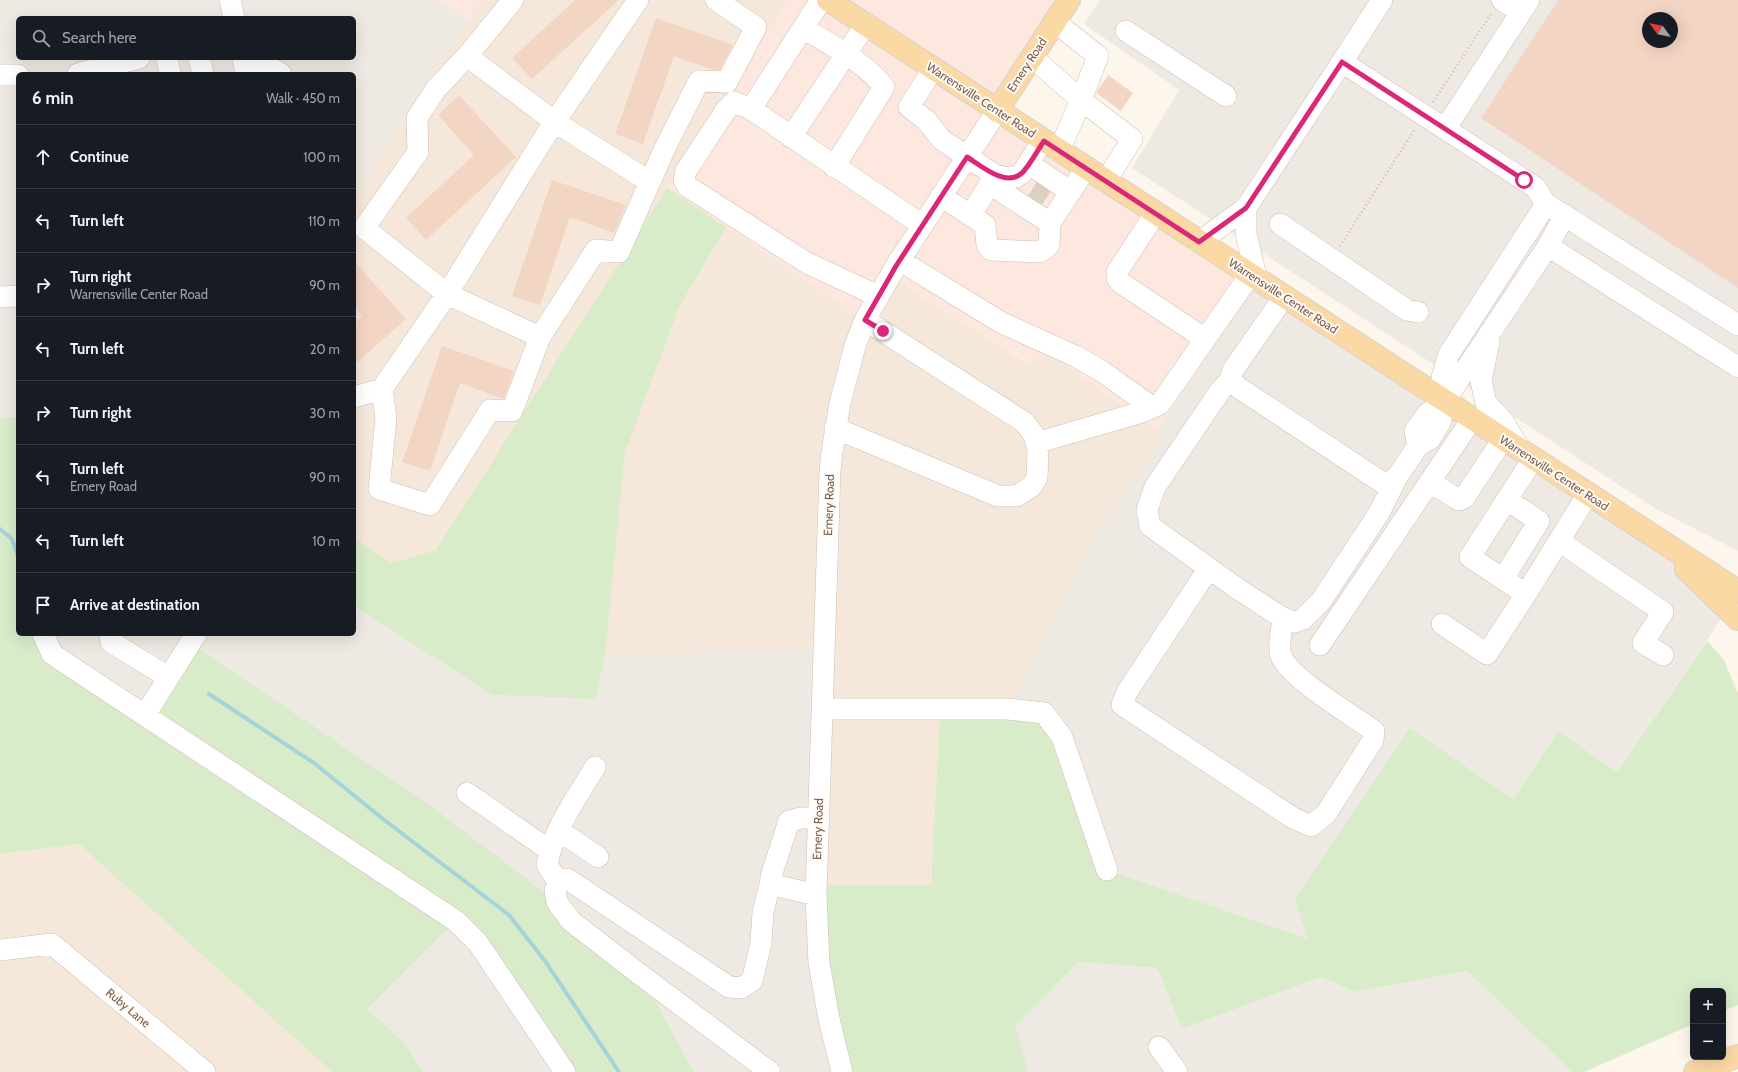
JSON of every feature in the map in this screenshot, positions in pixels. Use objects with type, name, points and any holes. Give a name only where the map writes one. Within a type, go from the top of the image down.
[{"type":"main road","name":"Warrensville Center Road","points":[[828,0],[1444,402],[1738,591]]},
{"type":"main road","name":"Emery Road","points":[[997,111],[1069,0]]},
{"type":"main road","points":[[1648,534],[1738,618]]},
{"type":"main road","points":[[1707,571],[1738,582]]},
{"type":"main road","points":[[1695,1072],[1738,1056]]},
{"type":"street","points":[[230,0],[234,16]]},
{"type":"street","points":[[513,0],[467,56],[436,89],[417,118],[418,152],[359,232],[447,294],[540,337]]},
{"type":"street","points":[[356,396],[382,390],[447,294],[555,122],[638,0]]},
{"type":"street","points":[[382,390],[386,418],[379,489],[430,505],[490,410],[512,411],[540,337],[596,250],[619,252],[665,148],[699,81],[727,82],[756,27],[716,0]]},
{"type":"street","points":[[751,109],[821,0]]},
{"type":"street","points":[[1199,242],[1246,208],[1382,0]]},
{"type":"street","points":[[1445,129],[1526,6]]},
{"type":"street","points":[[1496,7],[1526,6]]},
{"type":"street","points":[[941,196],[985,225],[987,245],[991,250],[1039,252],[1049,245],[1044,192],[1051,146],[1081,100],[1098,56],[1055,22]]},
{"type":"street","points":[[791,138],[866,24]]},
{"type":"street","points":[[803,28],[846,54],[876,77],[884,87],[834,167]]},
{"type":"street","points":[[1126,31],[1226,96]]},
{"type":"street","points":[[467,56],[555,122],[650,182]]},
{"type":"street","points":[[1032,57],[1081,100],[1132,139],[1106,181]]},
{"type":"street","points":[[86,72],[131,60]]},
{"type":"street","points":[[167,60],[170,72]]},
{"type":"street","points":[[200,60],[202,72]]},
{"type":"street","points":[[243,60],[246,72]]},
{"type":"street","points":[[257,60],[278,72]]},
{"type":"street","points":[[1342,62],[1536,188],[1546,204],[1738,325]]},
{"type":"street","points":[[934,69],[910,107],[911,110],[926,120],[942,140],[967,157],[993,180],[1044,192],[1086,168]]},
{"type":"street","points":[[0,75],[16,75]]},
{"type":"street","points":[[878,296],[807,264],[687,186],[684,180],[686,171],[726,110],[734,102],[751,109],[791,138],[922,225]]},
{"type":"street","name":"Emery Road","points":[[842,1072],[829,1019],[819,963],[816,895],[830,471],[835,428],[848,370],[865,320],[899,260],[997,111]]},
{"type":"street","points":[[971,215],[993,180],[1007,178],[1044,192]]},
{"type":"street","points":[[1284,297],[1233,370],[1230,380],[1220,390],[1155,488],[1147,510],[1150,526],[1283,618],[1295,622],[1303,619],[1321,601],[1379,513],[1397,477],[1418,446],[1430,440],[1440,423],[1444,402],[1442,377],[1449,354],[1546,204]]},
{"type":"street","points":[[1036,443],[1142,412],[1160,404],[1205,339],[1253,277],[1246,234],[1246,208]]},
{"type":"street","points":[[1155,214],[1117,272],[1117,278],[1121,283],[1205,339]]},
{"type":"street","points":[[1444,402],[1548,246],[1565,215]]},
{"type":"street","points":[[1280,224],[1407,310],[1418,312]]},
{"type":"street","points":[[1548,246],[1738,367]]},
{"type":"street","points":[[899,260],[1002,323],[1075,356],[1100,370],[1152,407]]},
{"type":"street","points":[[0,297],[16,296]]},
{"type":"street","points":[[835,428],[998,496],[1017,496],[1032,486],[1036,478],[1038,449],[1034,435],[1024,422],[865,320]]},
{"type":"street","points":[[1492,330],[1481,381],[1486,403],[1503,421],[1527,455],[1507,500],[1470,557],[1526,594]]},
{"type":"street","points":[[1230,380],[1238,388],[1383,483],[1388,483],[1397,477]]},
{"type":"street","points":[[1320,645],[1472,419]]},
{"type":"street","points":[[1430,482],[1459,500],[1464,498],[1503,439]]},
{"type":"street","points":[[1442,624],[1486,654],[1526,594],[1588,494]]},
{"type":"street","points":[[1503,579],[1539,521],[1507,500]]},
{"type":"street","points":[[1559,541],[1664,612],[1643,643],[1663,655]]},
{"type":"street","points":[[1209,568],[1127,692],[1122,705],[1293,818],[1311,826],[1326,814],[1373,740],[1374,731],[1294,675],[1281,657],[1280,640],[1283,618]]},
{"type":"street","points":[[44,636],[52,654],[456,921],[478,943],[565,1072]]},
{"type":"street","points":[[110,636],[112,642],[168,677]]},
{"type":"street","points":[[145,715],[195,636]]},
{"type":"street","points":[[822,709],[1008,709],[1044,713],[1062,737],[1106,870]]},
{"type":"street","points":[[559,883],[547,865],[549,850],[558,830],[595,767]]},
{"type":"street","points":[[468,793],[549,850]]},
{"type":"street","points":[[770,1072],[571,921],[557,902],[555,890],[559,883],[565,879],[569,880],[729,987],[741,988],[752,980],[761,943],[763,912],[776,859],[788,821],[800,818],[818,818]]},
{"type":"street","points":[[558,830],[598,857]]},
{"type":"street","points":[[770,884],[816,895]]},
{"type":"street","name":"Ruby Lane","points":[[0,950],[52,944],[205,1072]]},
{"type":"street","points":[[1159,1048],[1177,1072]]},
{"type":"path","points":[[1431,105],[1496,7]]},
{"type":"path","points":[[1336,252],[1417,127]]},
{"type":"shaded area","points":[[0,0],[438,0],[468,20],[356,191],[356,72],[16,72],[16,416],[0,418]]},
{"type":"shaded area","points":[[438,0],[481,0],[468,20]]},
{"type":"shaded area","points":[[478,0],[788,0],[668,188],[874,266],[1028,363],[1051,354],[1165,435],[1094,538],[1008,709],[940,709],[931,886],[816,885],[824,650],[605,655],[436,550],[391,563],[356,539],[356,189]]},
{"type":"shaded area","points":[[788,0],[1069,0],[998,111],[1257,280],[1158,430],[1051,354],[1029,363],[890,276],[865,320],[667,188]]},
{"type":"shaded area","points":[[1100,0],[1738,0],[1738,551],[1656,509],[1132,168],[1179,90],[1084,24]]},
{"type":"shaded area","points":[[1257,280],[1648,534],[1728,609],[1617,772],[1558,731],[1513,799],[1411,729],[1308,940],[1107,870],[1008,709],[1094,538],[1164,435],[1158,430]]},
{"type":"shaded area","points":[[356,607],[492,695],[596,699],[605,655],[824,650],[816,885],[842,1072],[694,1072],[642,976],[145,715],[46,636],[356,636]]},
{"type":"shaded area","points":[[79,844],[332,1072],[0,1072],[0,854]]},
{"type":"shaded area","points":[[456,921],[565,1072],[423,1072],[405,1043],[366,1009]]},
{"type":"shaded area","points":[[1079,962],[1157,968],[1182,1029],[1321,977],[1355,992],[1467,971],[1572,1072],[1028,1072],[1014,1026]]},
{"type":"green space","points":[[667,188],[726,227],[679,307],[625,452],[605,655],[596,699],[492,695],[356,607],[356,539],[391,563],[436,550]]},
{"type":"green space","points":[[16,416],[16,636],[46,636],[145,715],[190,643],[420,798],[557,902],[642,976],[694,1072],[565,1072],[456,921],[367,1009],[405,1043],[423,1072],[332,1072],[79,844],[0,854],[0,418]]},
{"type":"green space","points":[[1707,641],[1724,660],[1738,693],[1738,1005],[1726,1010],[1726,988],[1690,988],[1690,1025],[1584,1072],[1572,1072],[1467,971],[1355,992],[1321,977],[1182,1029],[1157,968],[1079,962],[1015,1026],[1028,1072],[842,1072],[816,885],[931,885],[940,709],[1044,713],[1107,870],[1308,939],[1295,899],[1410,728],[1513,799],[1558,731],[1617,772]]},
{"type":"building","points":[[575,0],[619,0],[532,79],[512,58]]},
{"type":"building","points":[[1558,0],[1738,0],[1738,288],[1481,118]]},
{"type":"building","points":[[656,18],[733,45],[720,70],[714,70],[674,56],[643,144],[615,134]]},
{"type":"building","points":[[1108,75],[1133,93],[1121,111],[1096,93]]},
{"type":"building","points":[[459,95],[516,157],[426,240],[406,218],[474,155],[438,115]]},
{"type":"building","points":[[552,180],[626,205],[614,233],[570,217],[540,305],[512,296]]},
{"type":"building","points":[[356,263],[406,319],[356,363],[356,322],[362,316],[356,308]]},
{"type":"building","points":[[442,346],[514,371],[504,399],[460,383],[430,471],[402,462]]},
{"type":"waterway","points":[[0,529],[12,539],[16,550]]},
{"type":"waterway","points":[[209,694],[314,763],[383,819],[509,915],[545,961],[619,1072]]},
{"type":"tunnel","points":[[1033,188],[1047,197]]},
{"type":"route","points":[[883,331],[865,320],[896,266],[967,157],[995,175],[1007,178],[1016,177],[1022,173],[1044,141],[1199,242],[1246,208],[1342,62],[1524,180]]}]
